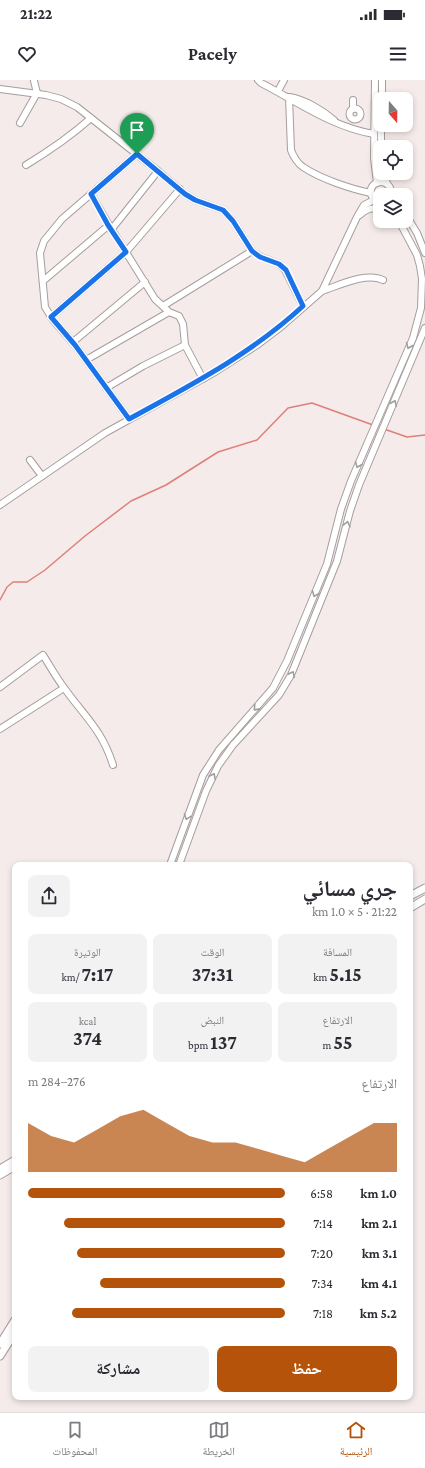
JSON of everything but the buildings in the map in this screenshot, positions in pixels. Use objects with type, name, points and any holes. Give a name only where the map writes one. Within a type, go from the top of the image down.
[{"type":"main road","points":[[413,894],[424,889]]},
{"type":"main road","points":[[413,897],[424,889]]},
{"type":"main road","points":[[413,903],[425,898]]},
{"type":"main road","points":[[413,906],[425,898]]},
{"type":"main road","points":[[0,1169],[12,1163]]},
{"type":"main road","points":[[0,1175],[12,1163]]},
{"type":"main road","points":[[0,1344],[12,1325]]},
{"type":"main road","points":[[0,1356],[12,1337]]},
{"type":"street","points":[[258,80],[326,119],[356,130],[374,134]]},
{"type":"street","points":[[278,91],[284,80]]},
{"type":"street","points":[[375,80],[374,158],[376,183]]},
{"type":"street","points":[[382,80],[382,92]]},
{"type":"street","points":[[27,92],[34,81]]},
{"type":"street","points":[[20,123],[37,93],[34,81]]},
{"type":"street","points":[[0,89],[37,93],[61,99],[77,107],[195,200],[223,210],[233,221],[252,251],[260,257],[279,264],[286,270],[305,305]]},
{"type":"street","points":[[288,97],[291,150],[294,157],[302,166],[314,173],[355,190],[371,194],[373,196]]},
{"type":"street","points":[[353,100],[353,109],[350,111],[350,116],[354,120],[357,119],[358,126],[356,130]]},
{"type":"street","points":[[26,165],[60,143],[91,118]]},
{"type":"street","points":[[129,419],[73,342],[51,317],[45,306],[40,253],[44,241],[62,219],[137,154]]},
{"type":"street","points":[[43,281],[110,227],[158,170]]},
{"type":"street","points":[[386,180],[389,188]]},
{"type":"street","points":[[371,194],[371,188],[376,183],[382,182],[387,184]]},
{"type":"street","points":[[51,317],[126,252],[180,189]]},
{"type":"street","points":[[91,194],[155,299],[169,312],[179,316],[183,324],[185,345],[203,379]]},
{"type":"street","points":[[0,504],[105,433],[203,379],[256,345],[282,326],[322,291],[357,217],[364,205],[373,202]]},
{"type":"street","points":[[357,217],[369,209],[373,208]]},
{"type":"street","points":[[413,226],[425,253]]},
{"type":"street","points":[[171,862],[203,775],[219,750],[273,688],[282,672],[329,557],[341,509],[351,481],[412,338],[421,308],[422,279],[420,266],[413,246],[403,228]]},
{"type":"street","points":[[163,306],[252,251]]},
{"type":"street","points":[[322,291],[368,277],[383,280]]},
{"type":"street","points":[[73,342],[145,282]]},
{"type":"street","points":[[86,360],[169,312]]},
{"type":"street","points":[[180,862],[211,779],[218,766],[233,745],[279,695],[291,675],[337,561],[354,497],[425,328]]},
{"type":"street","points":[[106,388],[143,366],[185,345]]},
{"type":"street","points":[[30,460],[42,476]]},
{"type":"street","points":[[0,687],[43,655],[64,688],[95,726],[107,748],[113,765]]},
{"type":"street","points":[[0,729],[64,688]]},
{"type":"waterway","points":[[0,600],[7,587],[13,582],[27,582],[45,570],[85,536],[131,501],[166,485],[218,452],[257,440],[288,408],[312,403],[373,425]]},
{"type":"waterway","points":[[384,429],[407,437],[425,435]]},
{"type":"route","points":[[137,154],[185,194],[195,200],[223,210],[233,221],[252,251],[260,257],[279,264],[286,270],[303,306],[282,326],[237,358],[215,372],[129,419],[75,345],[51,317],[126,252],[108,225],[91,194],[137,154]]}]
